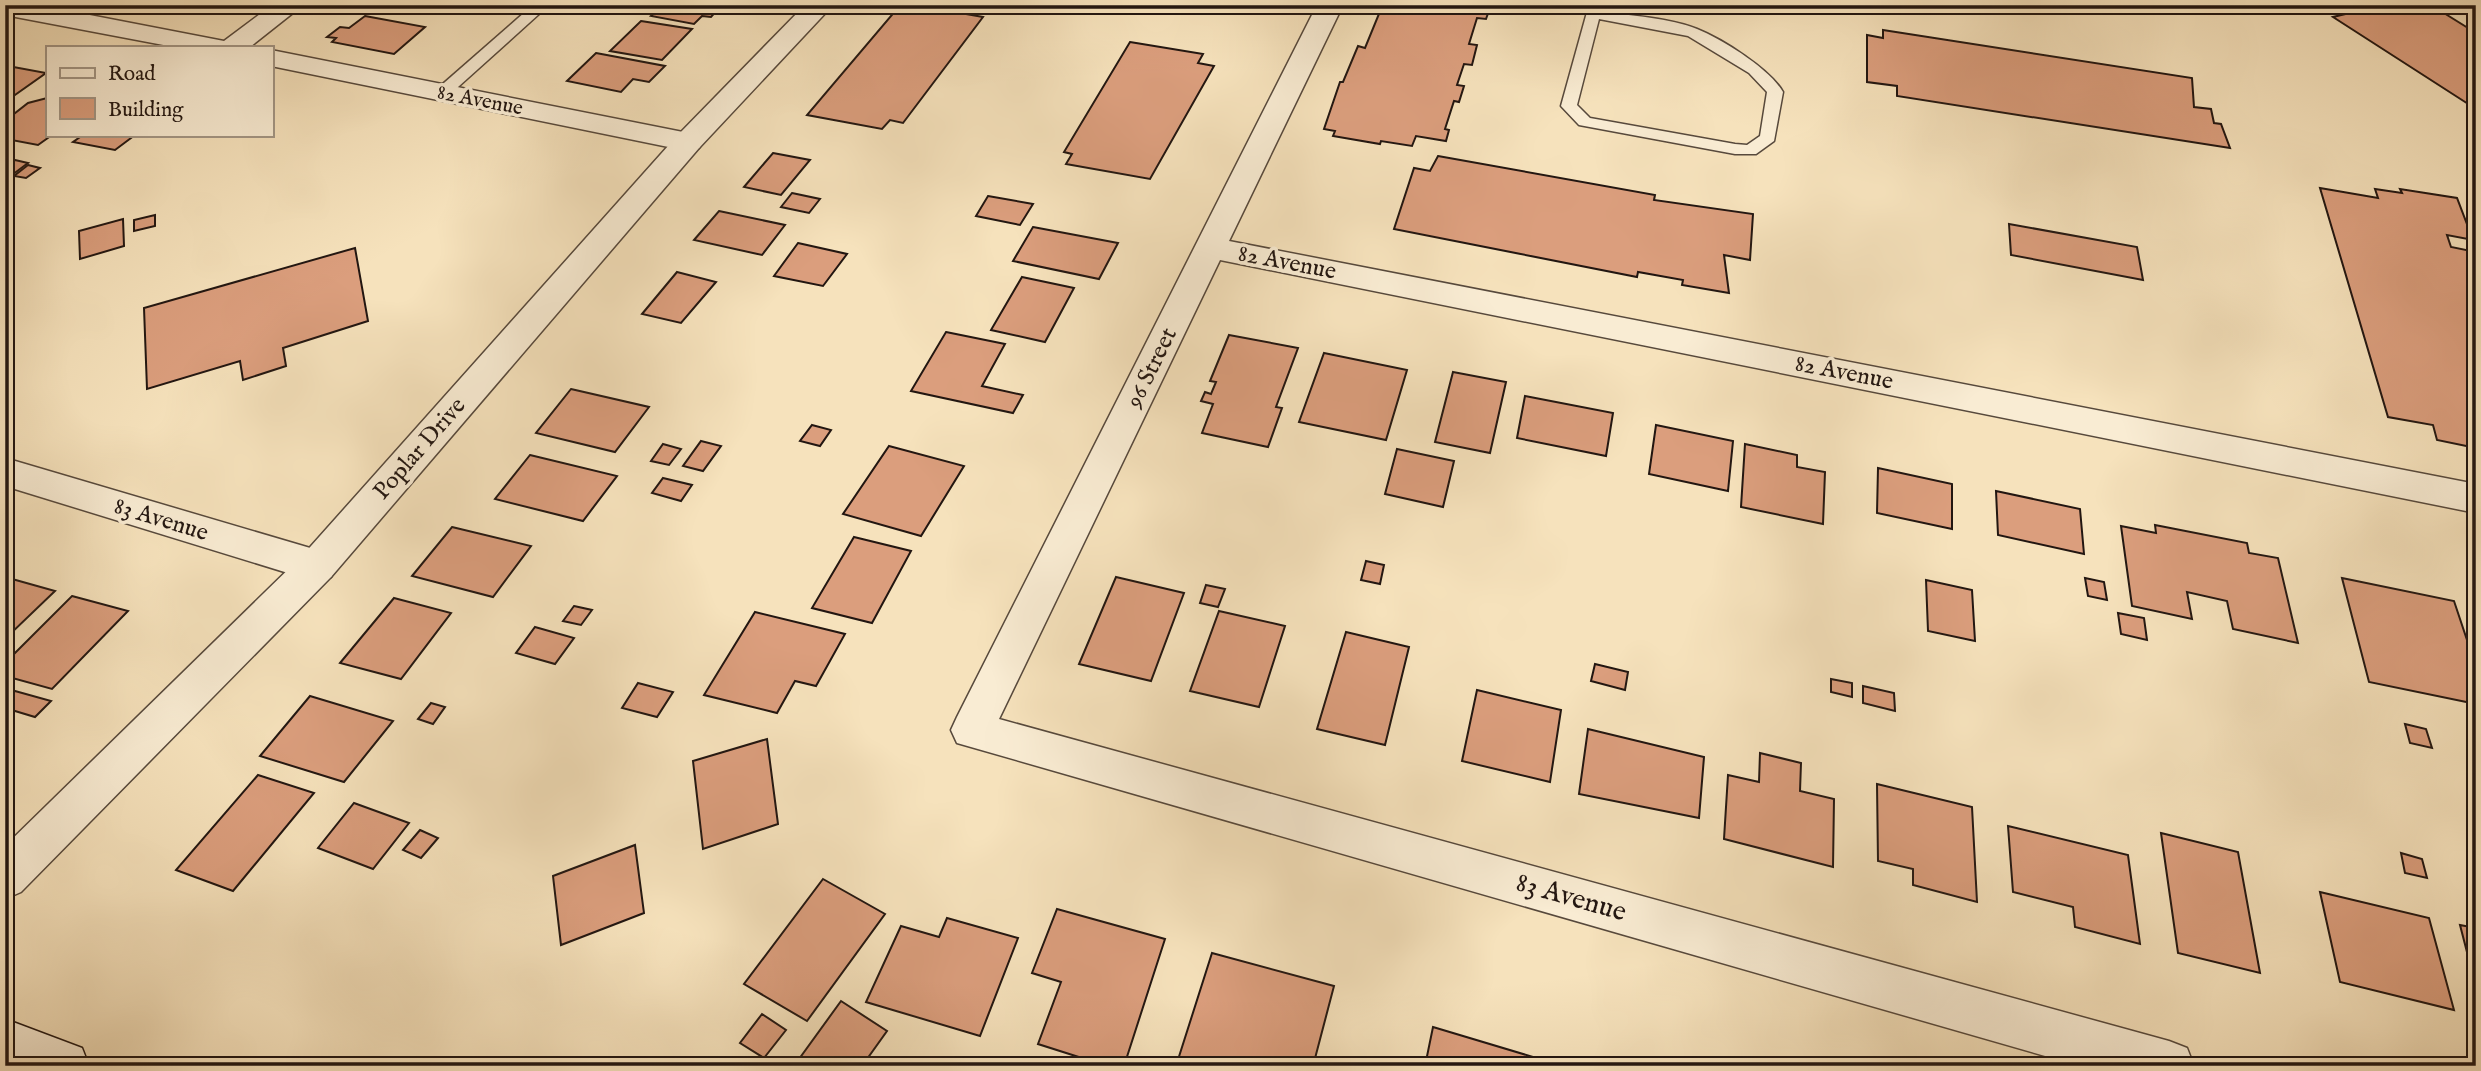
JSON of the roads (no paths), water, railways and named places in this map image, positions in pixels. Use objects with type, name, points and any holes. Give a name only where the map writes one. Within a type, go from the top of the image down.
[{"type":"street","points":[[234,46],[290,5]]},
{"type":"street","name":"Poplar Drive","points":[[5,877],[317,566],[688,142],[820,5]]},
{"type":"street","name":"96 Street","points":[[972,730],[1331,5]]},
{"type":"street","points":[[5,6],[211,46]]},
{"type":"street","name":"82 Avenue","points":[[273,58],[688,142]]},
{"type":"street","name":"82 Avenue","points":[[1212,248],[2476,499]]},
{"type":"street","name":"83 Avenue","points":[[5,472],[317,566]]},
{"type":"street","name":"83 Avenue","points":[[972,730],[2169,1066]]},
{"type":"street","points":[[5,1044],[64,1066]]},
{"type":"lane","points":[[442,93],[542,5]]},
{"type":"lane","points":[[1595,10],[1692,32],[1754,69],[1770,83],[1775,92],[1769,138],[1750,150],[1585,122],[1569,106],[1595,10]]}]
